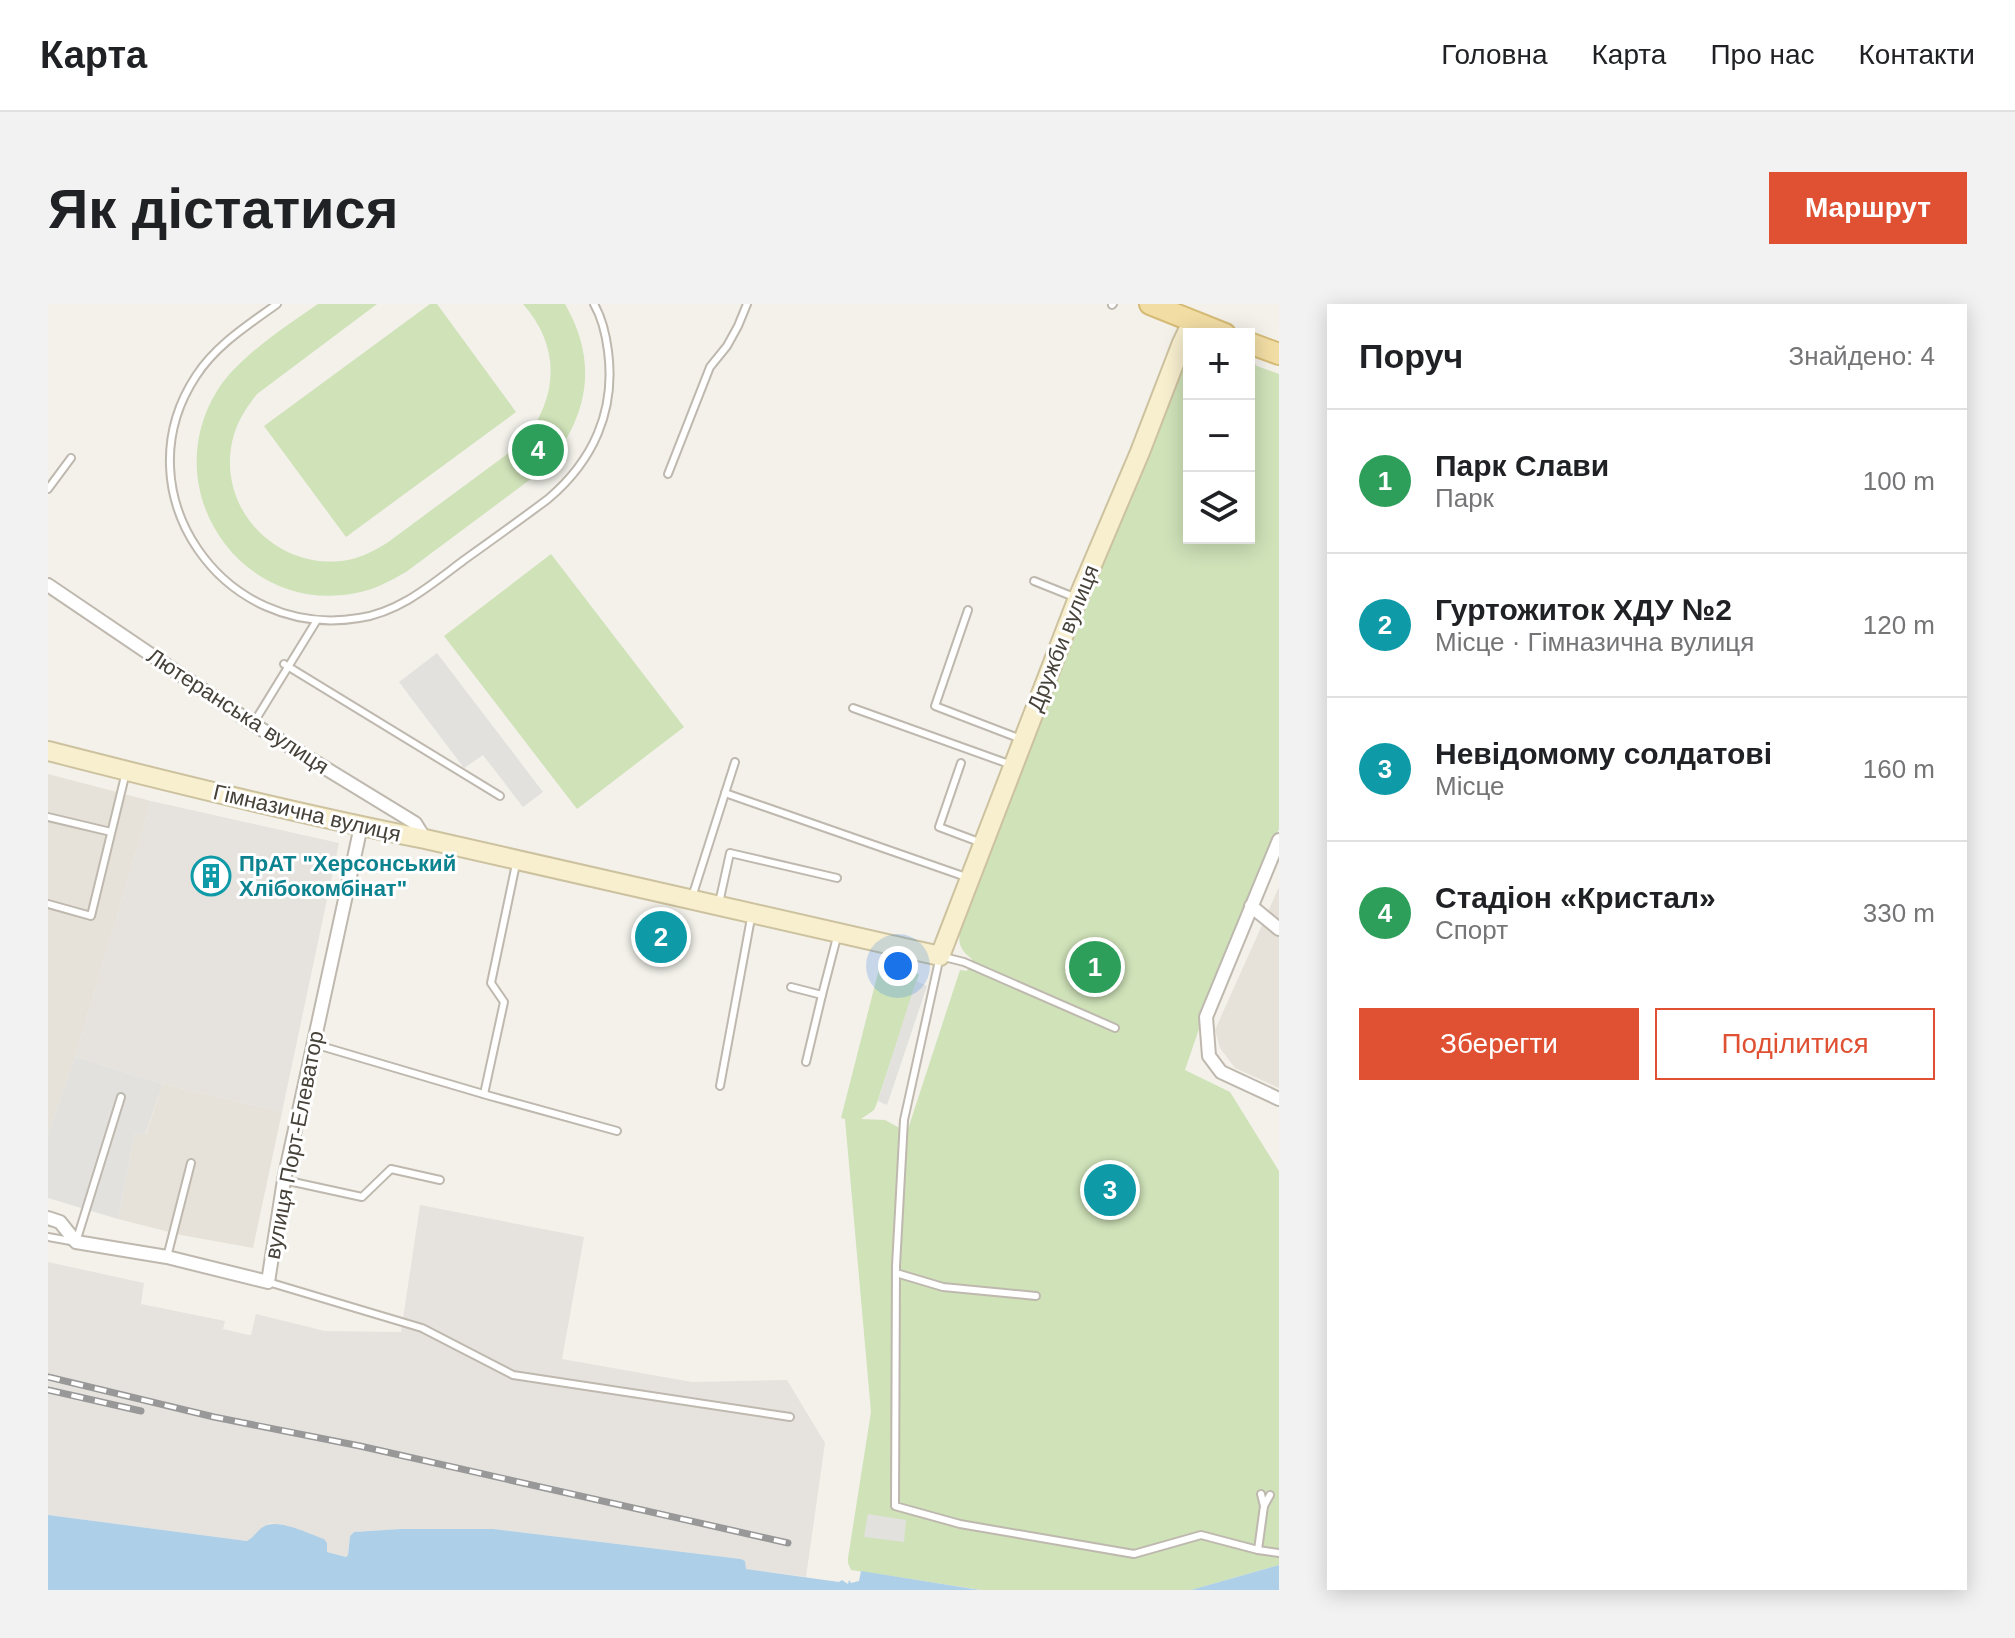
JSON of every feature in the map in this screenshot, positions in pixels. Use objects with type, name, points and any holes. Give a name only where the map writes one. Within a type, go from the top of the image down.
[{"type":"main road","points":[[1150,304],[1208,328]]},
{"type":"main road","points":[[1255,345],[1279,354]]},
{"type":"street","name":"Дружби вулиця","points":[[940,956],[1078,598],[1192,322]]},
{"type":"street","name":"Лютеранська вулиця","points":[[50,592],[253,724],[415,823],[425,839]]},
{"type":"street","name":"Гімназична вулиця","points":[[48,751],[361,826],[940,956]]},
{"type":"street","name":"вулиця Порт-Елеватор","points":[[76,1242],[167,1257],[268,1282],[284,1180],[361,826]]},
{"type":"street","points":[[1279,840],[1206,1017],[1209,1056],[1221,1072],[1279,1099]]},
{"type":"street","points":[[1251,906],[1279,929]]},
{"type":"street","points":[[48,1218],[60,1222],[76,1242]]},
{"type":"lane","points":[[277,304],[214,353],[196,377],[181,405],[173,437],[171,465],[174,494],[183,524],[200,555],[220,577],[245,597],[275,612],[331,621],[361,618],[392,609],[420,593],[565,485],[584,460],[600,430],[608,398],[610,368],[606,338],[594,304]]},
{"type":"lane","points":[[668,474],[710,367],[732,336],[747,304]]},
{"type":"lane","points":[[48,489],[71,458]]},
{"type":"lane","points":[[1034,581],[1078,598]]},
{"type":"lane","points":[[968,610],[935,706],[1022,740]]},
{"type":"lane","points":[[253,724],[286,665],[317,620]]},
{"type":"lane","points":[[286,665],[500,796]]},
{"type":"lane","points":[[853,708],[1013,765]]},
{"type":"lane","points":[[691,901],[735,762]]},
{"type":"lane","points":[[961,763],[939,827],[983,843]]},
{"type":"lane","points":[[48,904],[91,916],[126,771]]},
{"type":"lane","points":[[725,793],[969,879]]},
{"type":"lane","points":[[48,817],[111,832]]},
{"type":"lane","points":[[718,907],[730,853],[837,878]]},
{"type":"lane","points":[[484,1094],[504,1002],[491,983],[517,860]]},
{"type":"lane","points":[[720,1086],[752,914]]},
{"type":"lane","points":[[806,1062],[838,933]]},
{"type":"lane","points":[[1115,1028],[964,962],[940,956],[904,1120],[896,1273],[895,1506],[960,1524],[1134,1554],[1201,1535],[1279,1553]]},
{"type":"lane","points":[[791,987],[822,995]]},
{"type":"lane","points":[[314,1044],[617,1131]]},
{"type":"lane","points":[[48,1237],[76,1242],[121,1097]]},
{"type":"lane","points":[[167,1257],[191,1163]]},
{"type":"lane","points":[[284,1180],[362,1197],[391,1169],[440,1180]]},
{"type":"lane","points":[[896,1273],[943,1287],[1036,1296]]},
{"type":"lane","points":[[268,1282],[422,1328],[513,1375],[790,1417]]},
{"type":"lane","points":[[1261,1494],[1264,1506]]},
{"type":"lane","points":[[1258,1550],[1264,1506],[1270,1495]]},
{"type":"shaded area","points":[[437,653],[543,792],[523,807],[483,755],[464,768],[399,682]]},
{"type":"shaded area","points":[[48,774],[151,801],[75,1057],[48,1135]]},
{"type":"shaded area","points":[[151,801],[339,843],[282,1112],[163,1084],[75,1057]]},
{"type":"shaded area","points":[[1279,887],[1279,1088],[1235,1068],[1220,1048],[1215,1030]]},
{"type":"shaded area","points":[[916,981],[927,986],[887,1105],[878,1101]]},
{"type":"shaded area","points":[[75,1057],[163,1084],[145,1135],[135,1133],[118,1219],[48,1198],[48,1135]]},
{"type":"shaded area","points":[[163,1084],[282,1112],[253,1248],[181,1235],[118,1219],[135,1133],[146,1134]]},
{"type":"shaded area","points":[[420,1205],[584,1237],[562,1359],[692,1382],[787,1380],[825,1443],[806,1577],[745,1569],[745,1561],[741,1559],[493,1529],[354,1532],[350,1536],[346,1557],[327,1552],[327,1543],[271,1523],[247,1541],[48,1515],[48,1262],[144,1283],[141,1304],[225,1321],[223,1329],[249,1335],[256,1314],[325,1331],[401,1332]]},
{"type":"shaded area","points":[[868,1514],[906,1520],[904,1542],[864,1537]]},
{"type":"green space","points":[[318,304],[377,304],[257,394],[240,419],[231,448],[230,473],[246,516],[261,534],[279,548],[300,557],[324,561],[348,560],[373,551],[522,443],[543,409],[551,374],[544,338],[523,304],[565,304],[576,326],[585,368],[580,409],[561,448],[547,467],[406,572],[356,593],[315,595],[277,585],[245,565],[220,538],[204,504],[197,468],[201,429],[217,391],[263,343]]},
{"type":"green space","points":[[430,304],[437,304],[516,412],[346,537],[264,426]]},
{"type":"green space","points":[[1182,355],[1183,544],[1255,544],[1255,364],[1279,374],[1279,829],[1216,979],[1185,1070],[1230,1092],[1279,1171],[1279,1565],[1191,1590],[982,1590],[851,1570],[848,1558],[871,1412],[845,1119],[841,1118],[880,965],[919,974],[877,1103],[874,1110],[861,1119],[885,1120],[907,1132],[960,970],[967,971],[972,959],[960,946],[961,928]]},
{"type":"green space","points":[[551,554],[684,727],[577,809],[444,636]]},
{"type":"water","points":[[48,1515],[247,1541],[264,1526],[280,1524],[324,1539],[327,1552],[346,1557],[350,1536],[354,1532],[493,1529],[741,1559],[745,1561],[746,1569],[842,1580],[848,1584],[849,1580],[851,1583],[859,1581],[861,1571],[980,1590],[48,1590]]},
{"type":"water","points":[[1279,1565],[1279,1590],[1191,1590]]},
{"type":"railway","points":[[48,1377],[214,1417],[360,1446],[788,1543]]},
{"type":"railway","points":[[48,1390],[141,1411]]},
{"type":"place","name":"Стадіон «Кристал»","points":[[538,450]]},
{"type":"place","name":"ПрАТ \"Херсонський Хлібокомбінат\"","points":[[211,876]]},
{"type":"place","name":"Гуртожиток ХДУ №2","points":[[661,937]]},
{"type":"place","name":"Парк Слави","points":[[1095,967]]},
{"type":"place","name":"Невідомому солдатові","points":[[1110,1190]]}]
